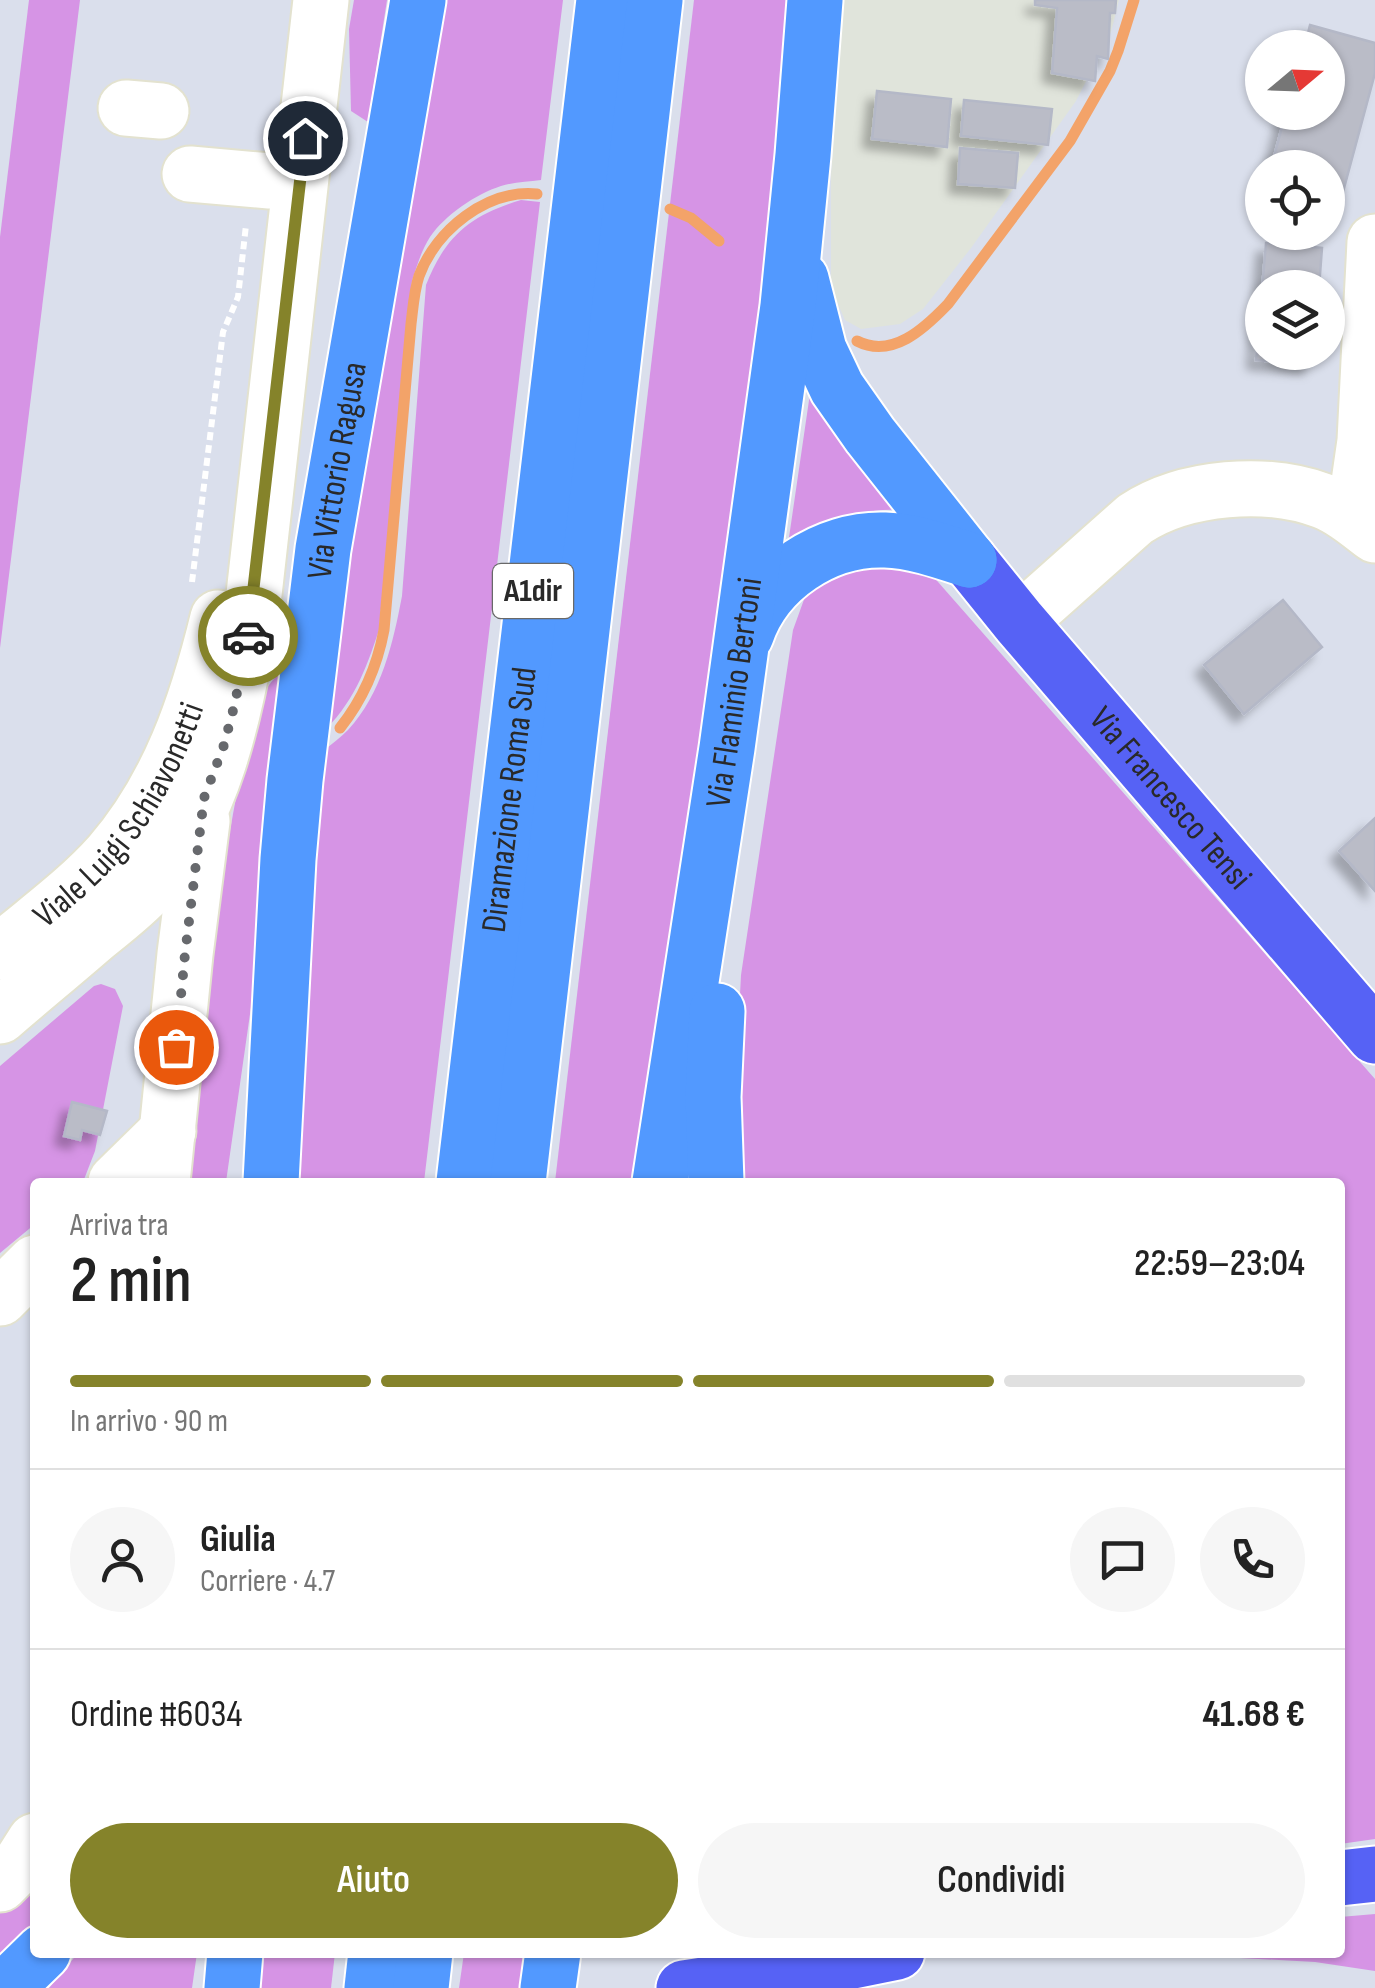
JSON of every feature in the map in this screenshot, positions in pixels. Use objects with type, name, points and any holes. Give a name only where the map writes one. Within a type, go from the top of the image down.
[{"type":"highway","name":"Via Vittorio Ragusa","points":[[271,1178],[282,940],[323,550],[418,0]]},
{"type":"highway","name":"Diramazione Roma Sud","points":[[464,1178],[604,0]]},
{"type":"highway","name":"Diramazione Roma Sud","points":[[518,1178],[656,0]]},
{"type":"highway","points":[[814,0],[798,202],[798,263],[808,312],[826,367],[870,435],[969,560]]},
{"type":"highway","name":"Via Flaminio Bertoni","points":[[661,1178],[727,748],[788,306],[798,202]]},
{"type":"highway","points":[[739,657],[764,598],[791,572],[822,554],[853,543],[882,540],[924,546],[969,560]]},
{"type":"highway","points":[[716,1178],[713,1098],[727,748]]},
{"type":"highway","points":[[6,1988],[37,1958]]},
{"type":"highway","points":[[232,1988],[235,1958]]},
{"type":"highway","points":[[372,1988],[375,1958]]},
{"type":"highway","points":[[421,1988],[424,1958]]},
{"type":"highway","points":[[548,1988],[552,1958]]},
{"type":"main road","name":"Via Francesco Tensi","points":[[969,560],[1375,1036]]},
{"type":"main road","points":[[1345,1877],[1375,1874]]},
{"type":"main road","points":[[684,1988],[867,1958]]},
{"type":"street","name":"Viale Luigi Schiavonetti","points":[[0,1016],[140,897],[170,863],[192,827],[184,787],[182,738],[200,687],[222,597],[292,0]]},
{"type":"street","name":"Viale Luigi Schiavonetti","points":[[0,952],[94,871],[146,808],[184,787],[224,745],[251,621],[320,0]]},
{"type":"street","points":[[190,174],[270,180]]},
{"type":"street","points":[[1375,242],[1364,441],[1364,526],[1375,569]]},
{"type":"street","points":[[1019,622],[1135,519],[1176,499],[1240,489],[1286,492],[1317,499],[1364,526]]},
{"type":"street","points":[[124,1178],[165,1157],[185,954],[184,787]]},
{"type":"street","points":[[140,897],[185,954]]},
{"type":"street","points":[[0,1298],[30,1269]]},
{"type":"street","points":[[0,1884],[30,1848]]},
{"type":"path","points":[[190,593],[224,332],[238,297],[244,241]]},
{"type":"shaded area","points":[[29,0],[80,0],[0,648],[0,237]]},
{"type":"shaded area","points":[[354,0],[387,0],[368,122],[351,111],[349,29]]},
{"type":"shaded area","points":[[439,0],[563,0],[541,180],[501,186],[472,200],[436,229],[422,253],[412,281],[379,630],[357,687],[320,735]]},
{"type":"shaded area","points":[[694,0],[790,0],[758,346],[638,1178],[555,1178]]},
{"type":"shaded area","points":[[842,0],[1119,0],[1111,32],[1076,101],[971,248],[923,309],[900,324],[861,329],[845,320],[831,288],[831,175]]},
{"type":"shaded area","points":[[521,200],[540,202],[424,1178],[295,1178],[301,975],[323,751],[348,730],[370,700],[390,649],[402,596],[426,285],[451,241],[488,213]]},
{"type":"shaded area","points":[[814,366],[898,510],[850,517],[786,558]]},
{"type":"shaded area","points":[[833,564],[924,566],[1375,1079],[1375,1839],[1345,1843],[1345,1178],[744,1178],[738,1034],[741,975],[793,630],[806,594]]},
{"type":"shaded area","points":[[281,670],[253,993],[227,1178],[177,1178],[194,1027],[253,705]]},
{"type":"shaded area","points":[[94,986],[115,989],[123,1006],[95,1151],[85,1178],[30,1178],[30,1228],[0,1253],[0,1066]]},
{"type":"shaded area","points":[[30,1881],[30,1941],[0,1978],[0,1913]]},
{"type":"shaded area","points":[[1375,1914],[1375,1971],[1315,1962],[1240,1958],[1345,1958],[1345,1917]]},
{"type":"shaded area","points":[[74,1958],[196,1958],[192,1988],[49,1988]]},
{"type":"shaded area","points":[[259,1958],[334,1958],[331,1988],[257,1988]]},
{"type":"shaded area","points":[[463,1958],[528,1958],[525,1988],[459,1988]]},
{"type":"building","points":[[1035,0],[1116,0],[1115,13],[1110,13],[1108,59],[1097,56],[1095,81],[1052,73],[1057,8],[1035,5]]},
{"type":"building","points":[[1345,35],[1375,43],[1375,73],[1345,185],[1345,150],[1276,150],[1281,130],[1345,130]]},
{"type":"building","points":[[877,91],[951,99],[947,147],[872,139]]},
{"type":"building","points":[[964,100],[1052,109],[1048,145],[961,136]]},
{"type":"building","points":[[960,148],[1018,153],[1015,188],[958,184]]},
{"type":"building","points":[[1265,250],[1322,250],[1320,270],[1264,270]]},
{"type":"building","points":[[1283,600],[1322,647],[1244,714],[1204,665]]},
{"type":"building","points":[[1375,818],[1375,891],[1339,851]]},
{"type":"building","points":[[72,1102],[107,1111],[100,1135],[82,1130],[80,1140],[64,1136]]},
{"type":"waterway","points":[[857,341],[870,346],[895,344],[929,323],[948,304],[1070,141],[1110,71],[1134,0]]},
{"type":"waterway","points":[[340,728],[368,682],[384,630],[411,324],[419,276],[438,243],[466,216],[500,198],[537,194]]},
{"type":"waterway","points":[[670,209],[691,218],[719,241]]},
{"type":"way so far","points":[[176,1047],[204,798],[224,745],[248,636]]},
{"type":"route","points":[[248,636],[305,138]]}]
